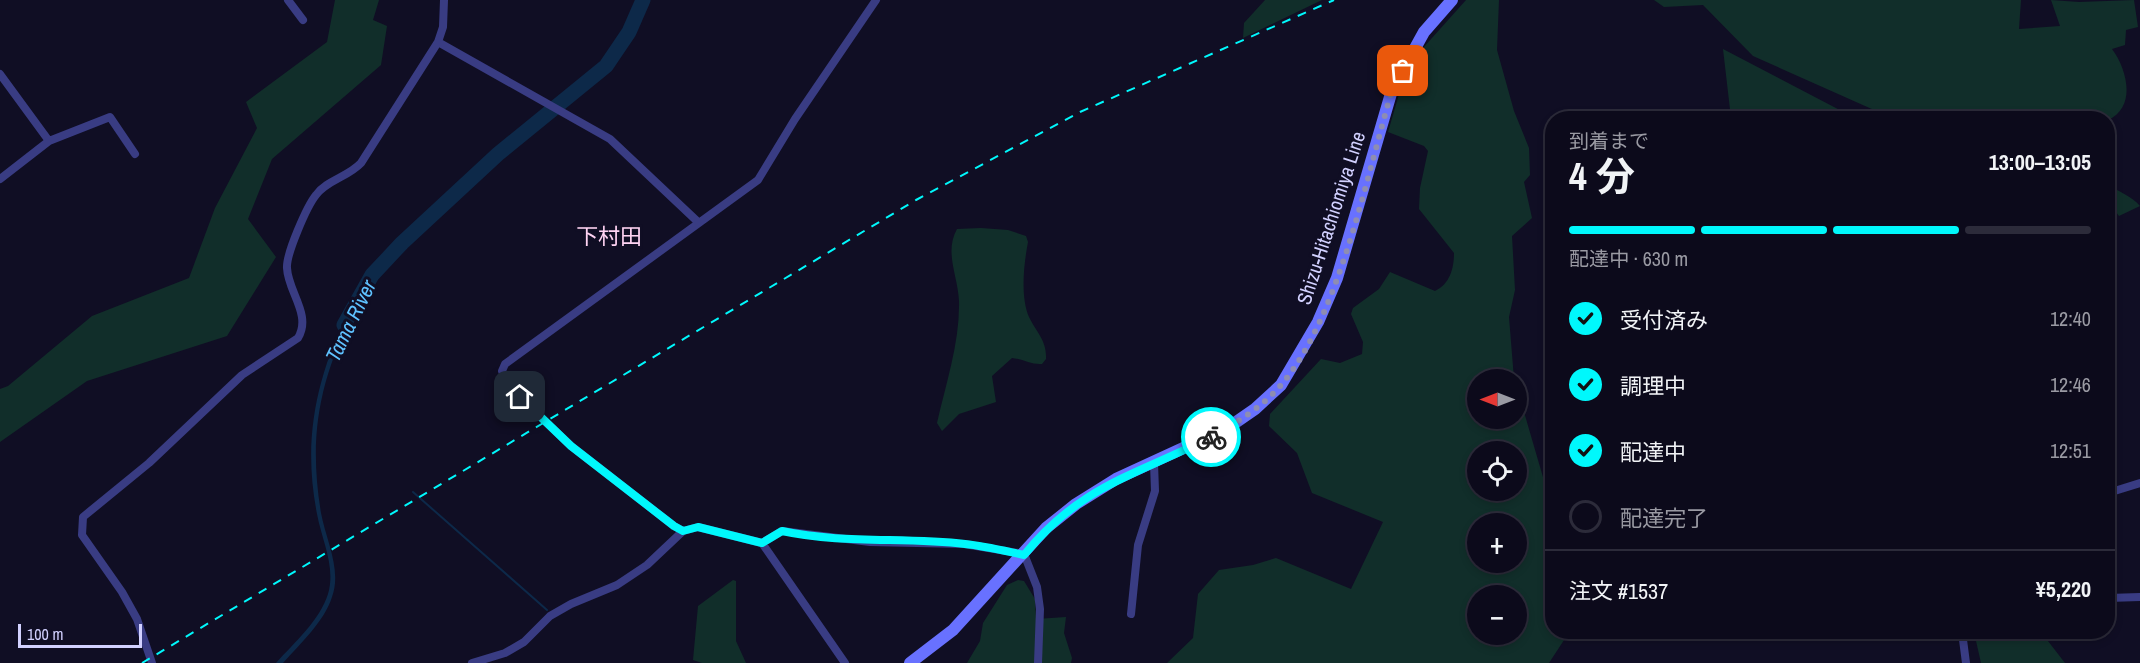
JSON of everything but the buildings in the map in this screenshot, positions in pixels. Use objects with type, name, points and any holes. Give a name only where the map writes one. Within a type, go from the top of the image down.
[{"type":"main road","name":"Shizu-Hitachiomiya Line","points":[[910,663],[953,630],[1024,555],[1046,528],[1092,492],[1229,427],[1255,409],[1281,384],[1300,356],[1337,278],[1392,90],[1424,32],[1452,0]]},
{"type":"street","points":[[288,0],[303,20]]},
{"type":"street","points":[[152,663],[137,619],[122,592],[82,535],[83,517],[149,463],[242,375],[298,338],[303,329],[303,319],[286,270],[287,261],[306,215],[316,194],[353,172],[361,163],[438,42],[443,27],[444,0]]},
{"type":"street","points":[[683,531],[571,446],[507,385],[502,371],[504,364],[758,180],[795,119],[876,0]]},
{"type":"street","points":[[438,42],[534,94],[610,139],[698,222]]},
{"type":"street","points":[[0,74],[50,141]]},
{"type":"street","points":[[0,179],[50,141],[110,117],[135,154]]},
{"type":"street","points":[[1131,614],[1138,545],[1155,491],[1154,464]]},
{"type":"street","points":[[2115,492],[2140,483]]},
{"type":"street","points":[[472,663],[505,653],[524,642],[550,616],[571,604],[617,585],[647,565],[683,531],[698,527],[762,543],[844,663]]},
{"type":"street","points":[[762,543],[782,531],[805,536],[870,542],[964,544],[1024,555],[1037,587],[1040,609],[1038,663]]},
{"type":"street","points":[[2115,598],[2140,597]]},
{"type":"street","points":[[1963,639],[1966,663]]},
{"type":"green space","points":[[335,0],[379,0],[373,20],[387,26],[381,65],[272,159],[248,219],[276,257],[227,336],[87,381],[0,442],[0,389],[8,386],[92,316],[189,278],[215,208],[257,128],[246,102],[327,42]]},
{"type":"green space","points":[[1265,0],[1322,0],[1243,38],[1244,23]]},
{"type":"green space","points":[[1466,0],[1499,0],[1497,50],[1514,111],[1529,148],[1530,175],[1524,182],[1532,218],[1512,236],[1515,290],[1509,317],[1513,369],[1467,369],[1467,429],[1527,429],[1527,422],[1545,484],[1545,639],[1565,639],[1549,663],[1167,663],[1193,638],[1198,594],[1219,570],[1253,565],[1276,558],[1351,589],[1383,522],[1312,493],[1297,453],[1269,426],[1270,414],[1321,359],[1340,363],[1362,354],[1363,342],[1351,314],[1353,308],[1379,289],[1390,272],[1435,291],[1448,280],[1454,253],[1419,209],[1420,188],[1428,151],[1424,146],[1388,132],[1400,91],[1423,48]]},
{"type":"green space","points":[[1654,0],[2021,0],[2019,29],[2060,26],[2051,0],[2079,2],[2134,0],[2138,27],[2126,30],[2125,45],[2112,49],[2122,67],[2126,87],[2123,106],[2115,115],[2115,111],[1876,111],[1753,56],[1703,5],[1664,7]]},
{"type":"green space","points":[[1723,49],[1842,111],[1730,111]]},
{"type":"green space","points":[[2115,188],[2140,206],[2119,216],[2115,211]]},
{"type":"green space","points":[[957,229],[1008,230],[1026,236],[1028,242],[1024,269],[1024,299],[1029,317],[1043,341],[1046,359],[1042,364],[1038,364],[1012,358],[992,376],[996,402],[959,414],[942,431],[937,423],[952,362],[959,316],[952,255],[953,238]]},
{"type":"green space","points":[[733,580],[736,581],[736,641],[746,663],[702,663],[693,660],[698,606]]},
{"type":"green space","points":[[1018,580],[1024,581],[1035,599],[1036,619],[1066,617],[1064,633],[1072,658],[1071,663],[967,663],[980,641],[983,623],[1007,585]]},
{"type":"green space","points":[[1976,639],[2046,639],[2065,663],[1981,663]]},
{"type":"water","points":[[350,307],[354,310],[325,384],[317,433],[317,484],[321,513],[334,566],[335,587],[328,606],[317,624],[283,663],[276,663],[313,622],[328,594],[329,564],[313,486],[312,433],[321,383],[338,333]]},
{"type":"waterway","name":"Tama River","points":[[344,325],[372,275],[402,243],[498,154],[606,66],[629,32],[643,0]]},
{"type":"waterway","points":[[413,492],[547,610]]},
{"type":"railway","points":[[142,663],[916,200],[1080,112],[1334,0]]},
{"type":"way so far","points":[[1211,437],[1255,409],[1281,384],[1300,356],[1318,322],[1337,278],[1392,90],[1403,71]]},
{"type":"district","name":"下村田","points":[[609,236]]},
{"type":"route","points":[[520,397],[571,446],[674,526],[683,531],[698,527],[762,543],[782,531],[805,536],[870,542],[964,544],[1024,555],[1046,528],[1092,492],[1211,437]]}]
